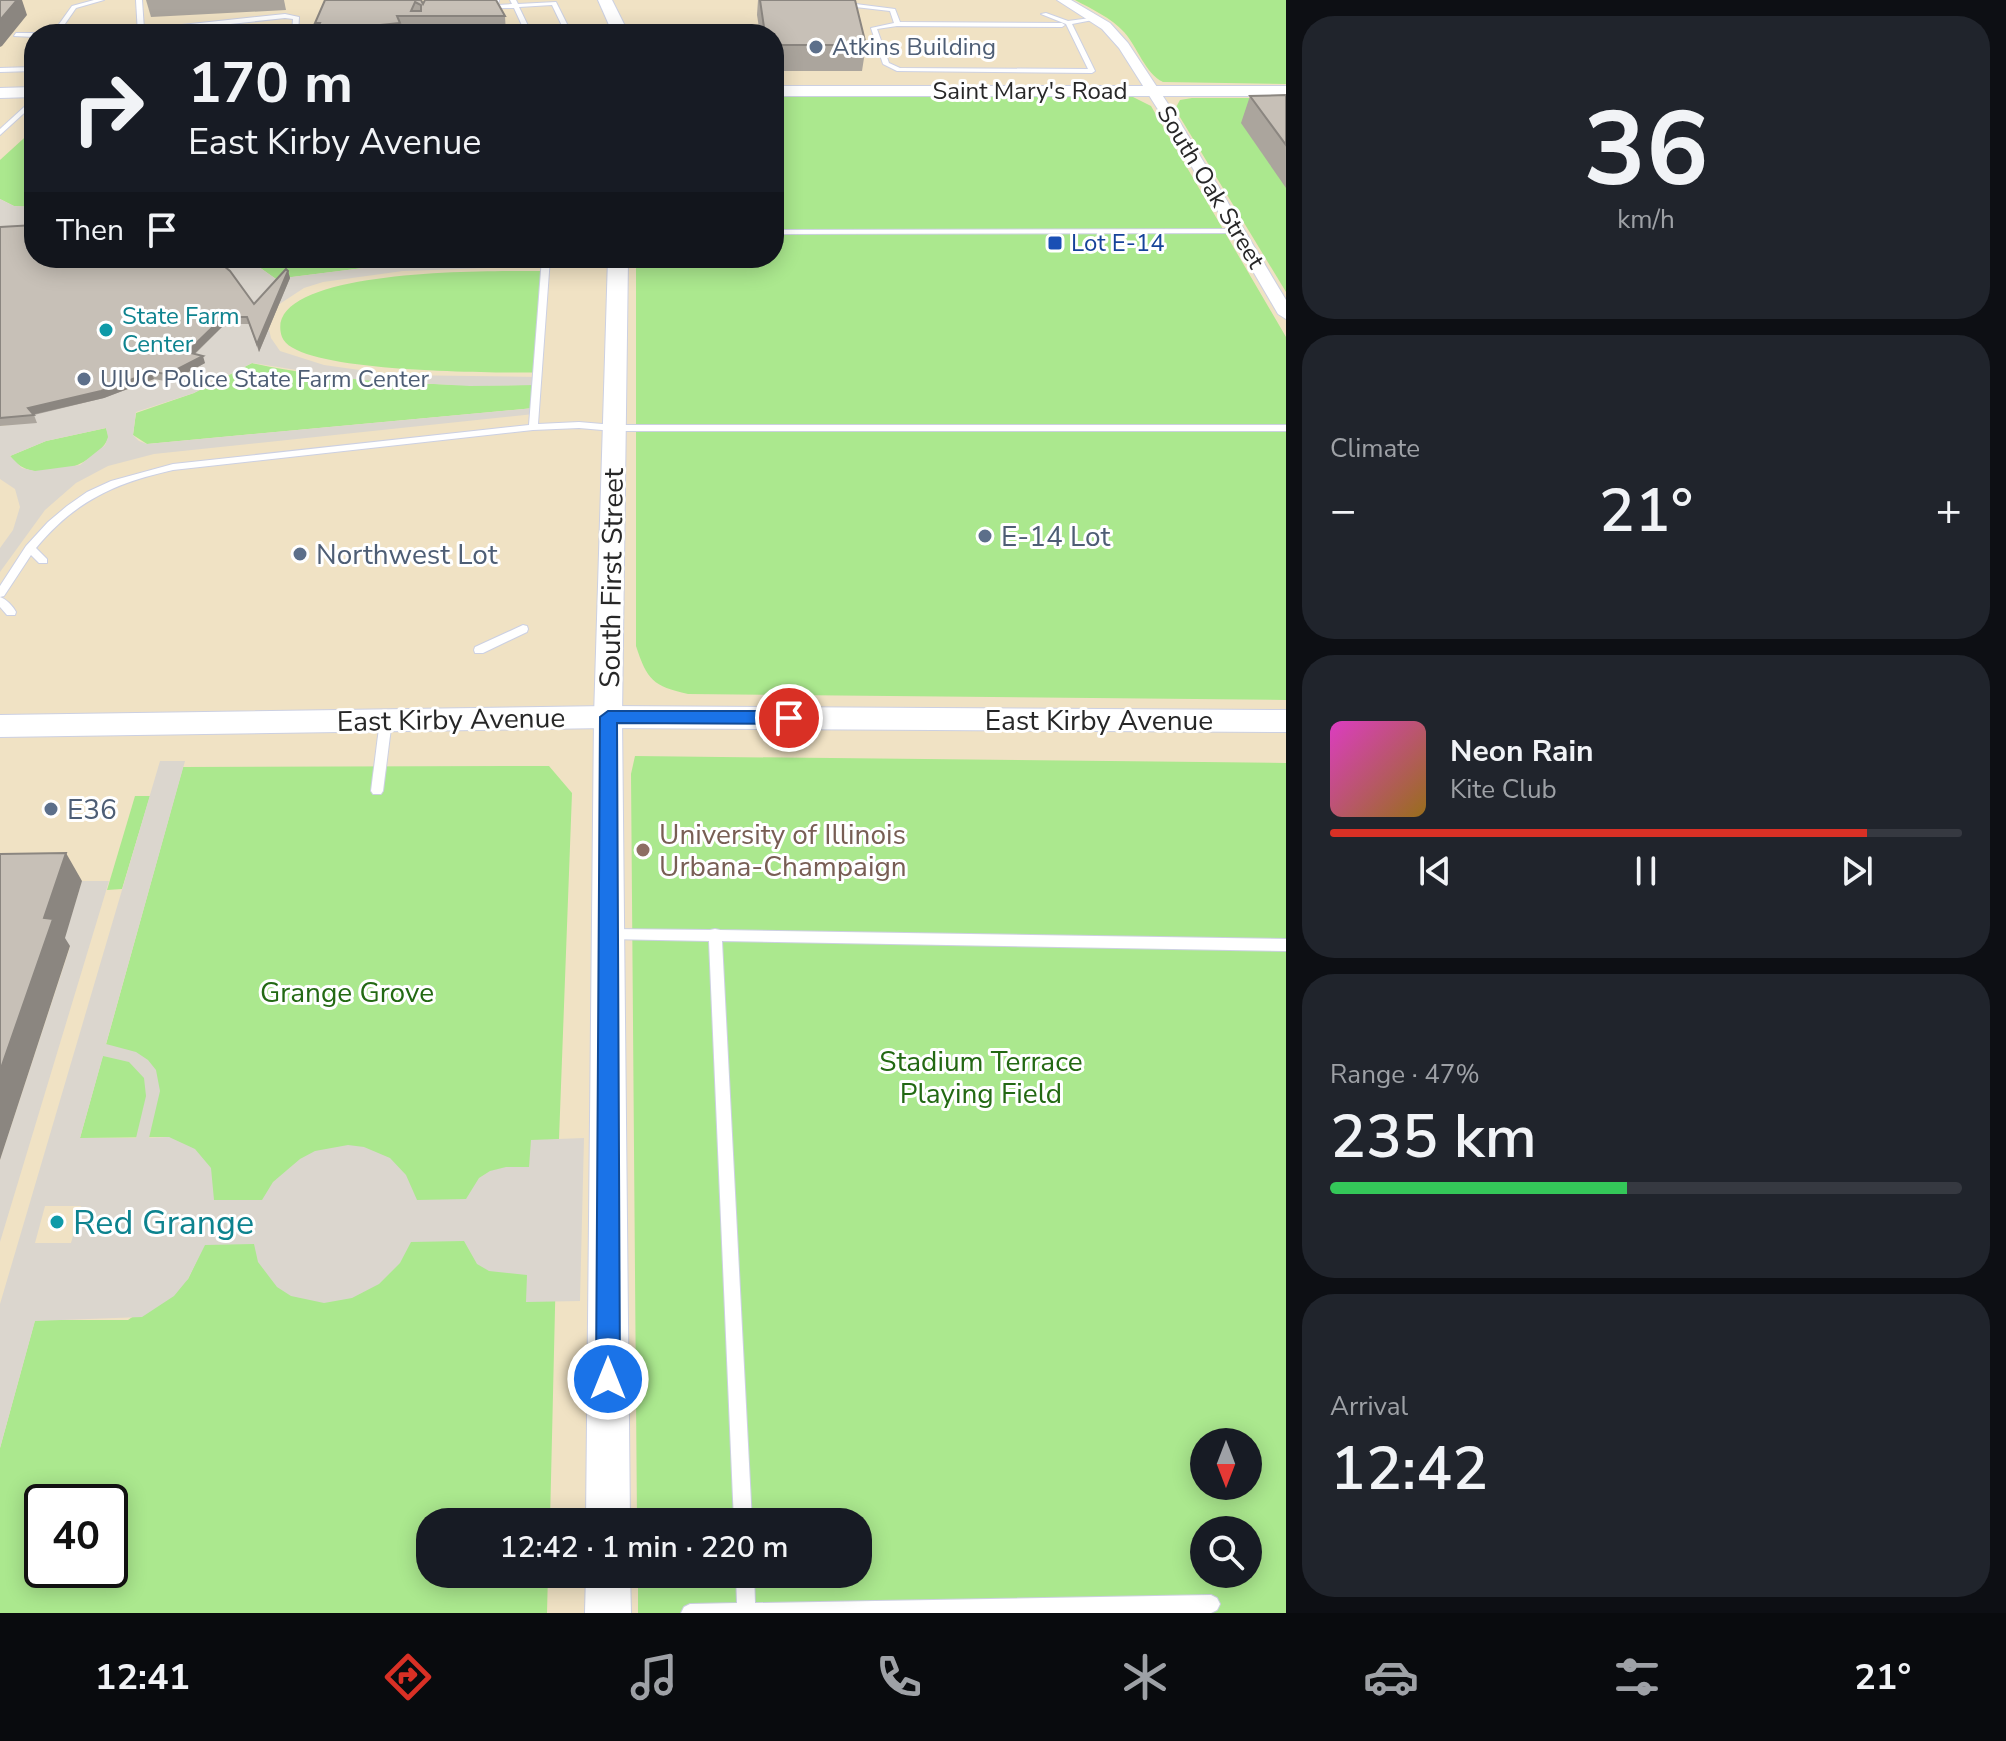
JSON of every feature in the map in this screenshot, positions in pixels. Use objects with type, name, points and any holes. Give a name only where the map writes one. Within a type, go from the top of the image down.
[{"type":"main road","name":"Saint Mary's Road","points":[[784,91],[1286,91]]},
{"type":"main road","points":[[0,93],[24,92]]},
{"type":"main road","name":"East Kirby Avenue","points":[[0,726],[608,717],[1286,721]]},
{"type":"street","points":[[605,0],[616,24]]},
{"type":"street","name":"South Oak Street","points":[[1063,0],[1096,18],[1115,35],[1154,91],[1237,231],[1278,288],[1286,314]]},
{"type":"street","name":"South First Street","points":[[608,1508],[608,717],[618,268]]},
{"type":"street","points":[[608,1588],[608,1613]]},
{"type":"lane","points":[[62,24],[74,7],[101,0]]},
{"type":"lane","points":[[139,0],[140,24]]},
{"type":"lane","points":[[496,0],[495,7],[514,2],[554,3],[564,24]]},
{"type":"lane","points":[[514,2],[524,24]]},
{"type":"lane","points":[[829,4],[857,4],[893,10],[897,24]]},
{"type":"lane","points":[[1044,14],[1068,24],[1092,71],[899,70],[886,64],[874,28],[897,24],[1068,24],[1096,18]]},
{"type":"lane","points":[[213,24],[285,16],[296,17],[296,24]]},
{"type":"lane","points":[[16,35],[24,35]]},
{"type":"lane","points":[[0,70],[24,69]]},
{"type":"lane","points":[[0,133],[22,112]]},
{"type":"lane","points":[[784,232],[1237,231]]},
{"type":"lane","points":[[533,427],[545,268]]},
{"type":"lane","points":[[0,594],[30,548],[61,514],[86,495],[121,479],[184,466],[533,427],[579,425],[614,428],[1286,428]]},
{"type":"lane","points":[[457,436],[472,446]]},
{"type":"lane","points":[[392,443],[406,453]]},
{"type":"lane","points":[[324,451],[338,460]]},
{"type":"lane","points":[[249,459],[263,468]]},
{"type":"lane","points":[[184,466],[197,475]]},
{"type":"lane","points":[[121,479],[134,490]]},
{"type":"lane","points":[[73,505],[84,513]]},
{"type":"lane","points":[[30,548],[43,561]]},
{"type":"lane","points":[[0,601],[11,612]]},
{"type":"lane","points":[[479,650],[523,629]]},
{"type":"lane","points":[[377,791],[386,720]]},
{"type":"lane","points":[[608,934],[1286,945]]},
{"type":"lane","points":[[715,934],[742,1508]]},
{"type":"lane","points":[[746,1588],[747,1612]]},
{"type":"lane","points":[[690,1613],[1211,1604]]},
{"type":"shaded area","name":"University of Illinois Urbana-Champaign","points":[[0,0],[1286,0],[1286,1613],[0,1613]]},
{"type":"shaded area","points":[[0,199],[14,206],[24,206],[24,226],[0,234]]},
{"type":"shaded area","points":[[140,268],[260,268],[276,279],[363,268],[488,268],[403,271],[323,282],[304,288],[278,305],[268,325],[271,338],[280,351],[324,365],[395,375],[537,377],[536,385],[470,386],[360,380],[252,363],[194,393],[136,412],[133,435],[147,444],[534,408],[534,414],[154,454],[108,466],[76,483],[45,510],[0,572],[0,548],[13,530],[20,507],[15,489],[0,479],[0,426],[35,422],[29,413]],"holes":[[[106,428],[108,437],[105,445],[80,465],[35,471],[22,468],[10,456],[46,441]]]},
{"type":"shaded area","points":[[160,761],[185,761],[106,1044],[136,1052],[156,1070],[160,1091],[149,1138],[169,1137],[195,1149],[211,1168],[214,1200],[262,1200],[273,1182],[300,1159],[315,1151],[348,1145],[364,1147],[390,1158],[406,1175],[417,1200],[466,1199],[479,1178],[490,1171],[529,1167],[531,1140],[584,1138],[580,1301],[526,1302],[527,1275],[489,1271],[477,1264],[464,1241],[411,1242],[400,1263],[379,1284],[352,1298],[324,1303],[291,1296],[277,1287],[258,1262],[254,1244],[205,1245],[188,1279],[174,1296],[142,1317],[35,1321],[0,1448],[0,1304]],"holes":[[[103,1056],[129,1062],[144,1078],[146,1096],[136,1138],[80,1138]],[[45,1206],[81,1206],[71,1243],[35,1243]]]},
{"type":"shaded area","points":[[82,881],[109,881],[0,1242],[0,1160],[70,947],[62,946]]},
{"type":"green space","points":[[1075,0],[1286,0],[1286,84],[1163,82],[1151,73],[1119,27]]},
{"type":"green space","name":"E-14 Lot","points":[[1129,95],[1151,106],[1286,337],[1286,700],[688,694],[659,684],[648,674],[636,646],[636,268],[784,268],[784,96]]},
{"type":"green space","points":[[1286,98],[1286,292],[1175,109],[1180,100]]},
{"type":"green space","points":[[24,138],[24,206],[14,206],[0,199],[0,160]]},
{"type":"green space","points":[[260,268],[363,268],[276,279]]},
{"type":"green space","points":[[545,271],[537,373],[443,371],[358,364],[322,358],[295,349],[282,337],[285,313],[307,296],[344,284],[439,273]]},
{"type":"green space","points":[[252,363],[323,375],[393,382],[536,385],[534,408],[147,444],[133,435],[136,413],[194,393]]},
{"type":"green space","points":[[106,428],[109,437],[102,448],[91,458],[62,470],[33,471],[20,466],[10,456],[46,441]]},
{"type":"green space","name":"Stadium Terrace Playing Field","points":[[635,756],[1286,763],[1286,1613],[638,1613],[638,1588],[872,1588],[872,1508],[637,1508],[631,774]]},
{"type":"green space","name":"Grange Grove","points":[[549,766],[572,793],[559,1139],[550,1508],[416,1508],[416,1588],[548,1588],[547,1613],[0,1613],[0,1448],[35,1320],[128,1320],[188,1279],[204,1245],[169,1137],[80,1138],[183,767]]},
{"type":"green space","points":[[135,796],[150,796],[122,889],[107,890]]},
{"type":"building","points":[[0,0],[17,0],[0,20]]},
{"type":"building","points":[[325,0],[421,0],[423,4],[425,0],[496,0],[505,16],[397,16],[400,23],[315,23]],"holes":[[[415,2],[421,5],[421,11],[411,11]]]},
{"type":"building","points":[[760,0],[855,0],[866,45],[784,45],[784,24],[764,24]]},
{"type":"building","points":[[1286,95],[1286,145],[1250,96]]},
{"type":"building","name":"State Farm Center","points":[[24,226],[24,268],[226,268],[254,304],[286,269],[288,271],[257,344],[247,317],[223,317],[187,352],[203,356],[168,374],[151,372],[101,391],[28,408],[34,415],[0,418],[0,227]]},
{"type":"building","points":[[66,853],[44,918],[53,919],[0,1071],[0,854]]},
{"type":"place","name":"Atkins Building","points":[[816,47]]},
{"type":"place","name":"Lot E-14","points":[[1055,243]]},
{"type":"place","name":"State Farm Center","points":[[106,330]]},
{"type":"place","name":"UIUC Police State Farm Center","points":[[84,379]]},
{"type":"place","name":"E-14 Lot","points":[[985,536]]},
{"type":"place","name":"Northwest Lot","points":[[300,554]]},
{"type":"place","name":"E36","points":[[51,809]]},
{"type":"place","name":"University of Illinois Urbana-Champaign","points":[[643,850]]},
{"type":"place","name":"Red Grange","points":[[57,1222]]},
{"type":"route","points":[[608,1379],[608,717],[789,718]]}]
